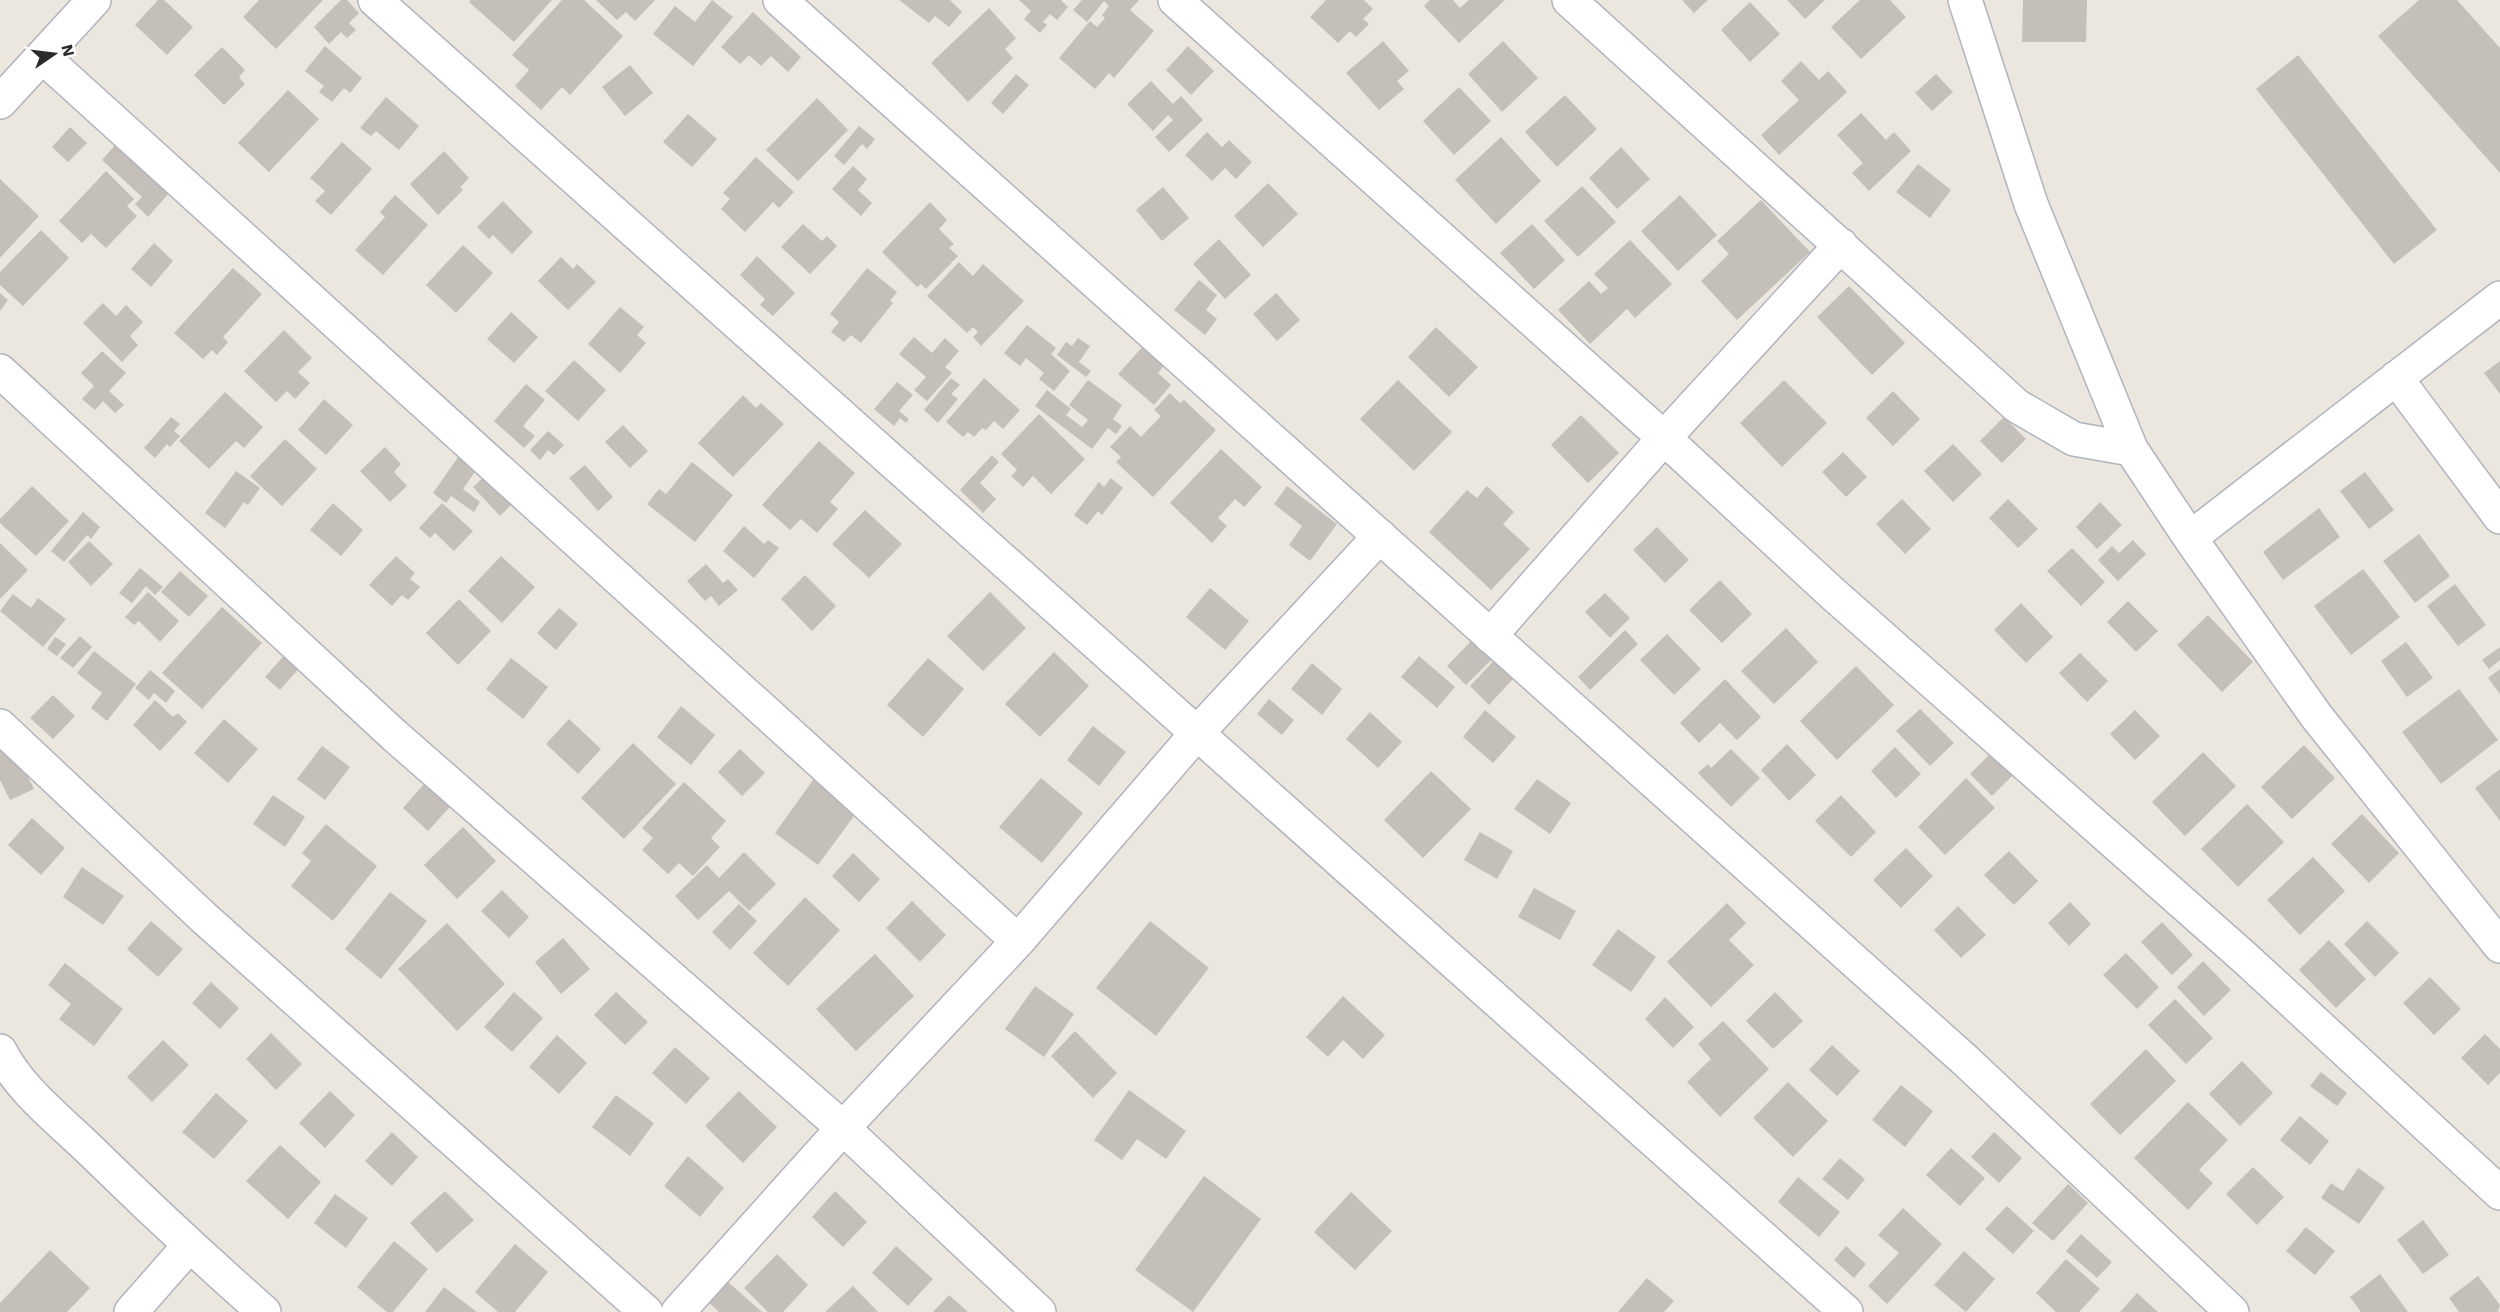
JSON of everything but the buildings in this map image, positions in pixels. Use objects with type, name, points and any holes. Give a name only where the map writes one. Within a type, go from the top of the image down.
[{"type":"street","points":[[0,102],[94,0]]},
{"type":"street","points":[[375,0],[1846,1312]]},
{"type":"street","points":[[780,0],[1966,1061],[2232,1312]]},
{"type":"street","points":[[1174,0],[1664,438],[1832,593],[2245,958],[2500,1193]]},
{"type":"street","points":[[1569,0],[2017,406],[2074,439],[2131,449]]},
{"type":"street","points":[[1965,0],[2031,204],[2131,449],[2190,538],[2317,717],[2500,946]]},
{"type":"street","points":[[43,57],[1017,941]]},
{"type":"street","points":[[1490,636],[1664,438],[1841,245]]},
{"type":"street","points":[[2190,538],[2500,298]]},
{"type":"street","points":[[0,371],[396,736],[843,1128],[1039,1312]]},
{"type":"street","points":[[2396,378],[2500,517]]},
{"type":"street","points":[[678,1312],[843,1128],[1017,941],[1197,733],[1380,536]]},
{"type":"street","points":[[0,726],[203,917],[646,1312]]},
{"type":"street","points":[[0,1051],[6,1063],[33,1095],[189,1245],[264,1312]]},
{"type":"street","points":[[130,1312],[189,1245]]}]
